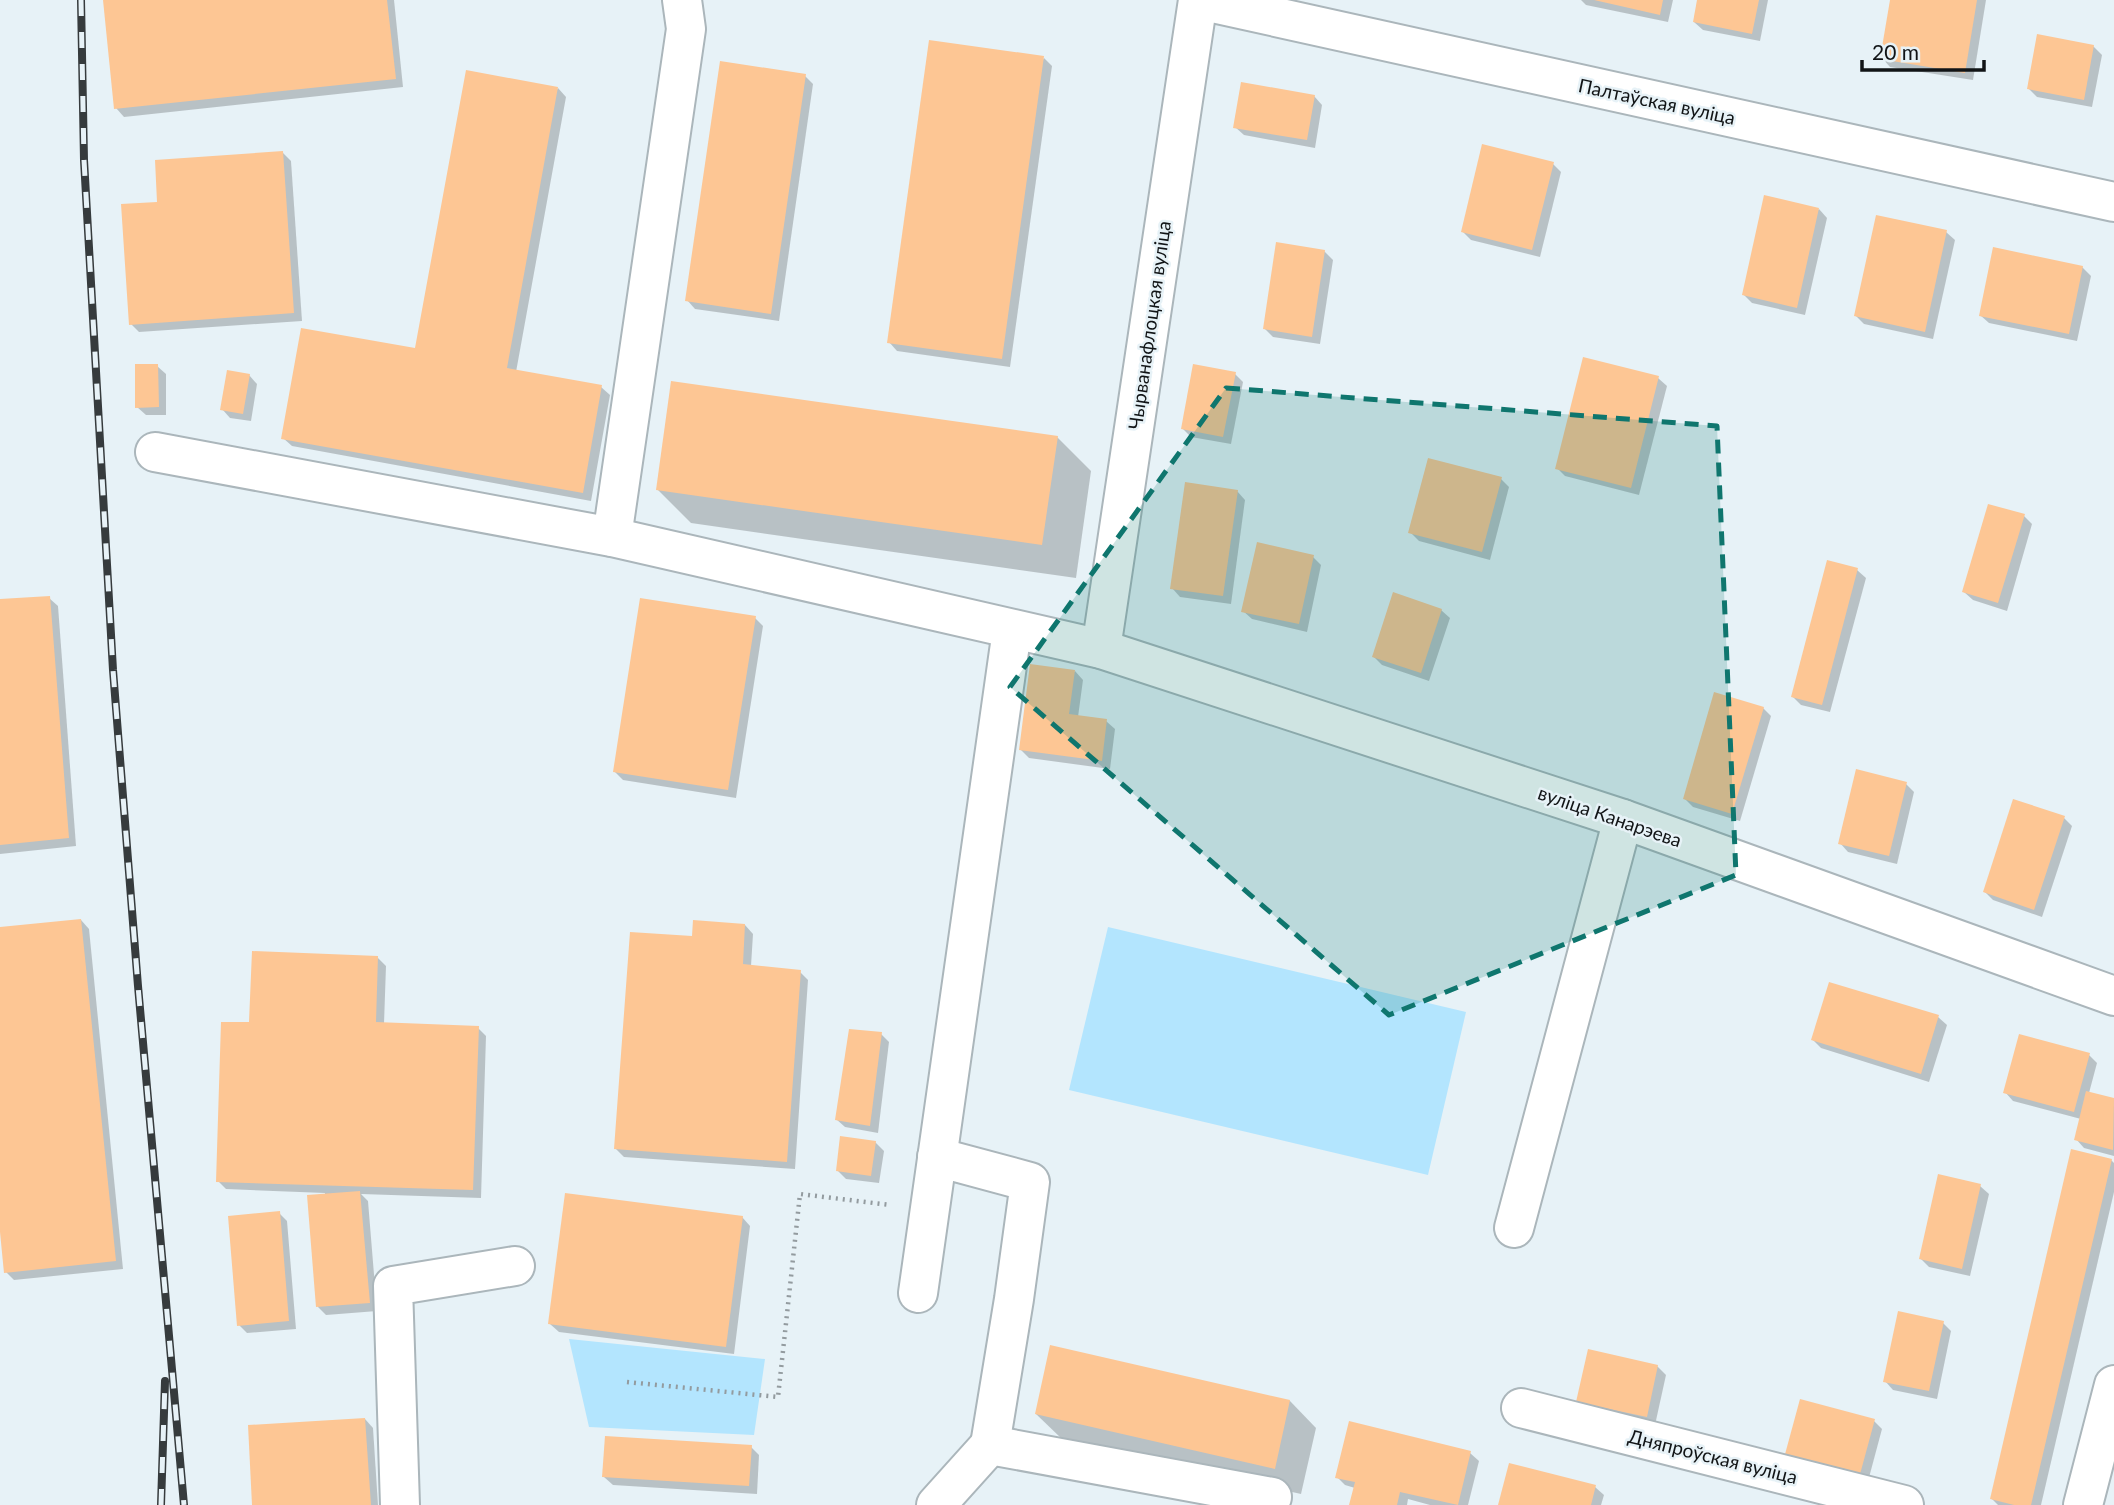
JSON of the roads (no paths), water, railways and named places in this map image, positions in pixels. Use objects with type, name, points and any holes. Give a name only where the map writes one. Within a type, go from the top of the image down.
[{"type":"street","points":[[612,537],[686,29],[682,0]]},
{"type":"street","name":"Палтаўская вуліца","points":[[1198,0],[2114,202]]},
{"type":"street","name":"Чырванафлоцкая вуліца","points":[[1101,649],[1198,0]]},
{"type":"street","name":"вуліца Канарэева","points":[[155,452],[612,537],[1101,649],[1623,819],[2114,996]]},
{"type":"street","points":[[918,1293],[1012,630]]},
{"type":"street","points":[[1514,1228],[1623,819]]},
{"type":"street","points":[[936,1505],[990,1445],[1030,1182],[937,1157]]},
{"type":"street","points":[[400,1505],[393,1286],[515,1266]]},
{"type":"street","points":[[2083,1505],[2112,1401]]},
{"type":"street","name":"Дняпроўская вуліца","points":[[1521,1408],[1904,1505]]},
{"type":"street","points":[[990,1445],[1272,1497]]},
{"type":"railway","points":[[81,0],[84,160],[113,670],[184,1505]]},
{"type":"railway","points":[[161,1505],[165,1381]]}]
